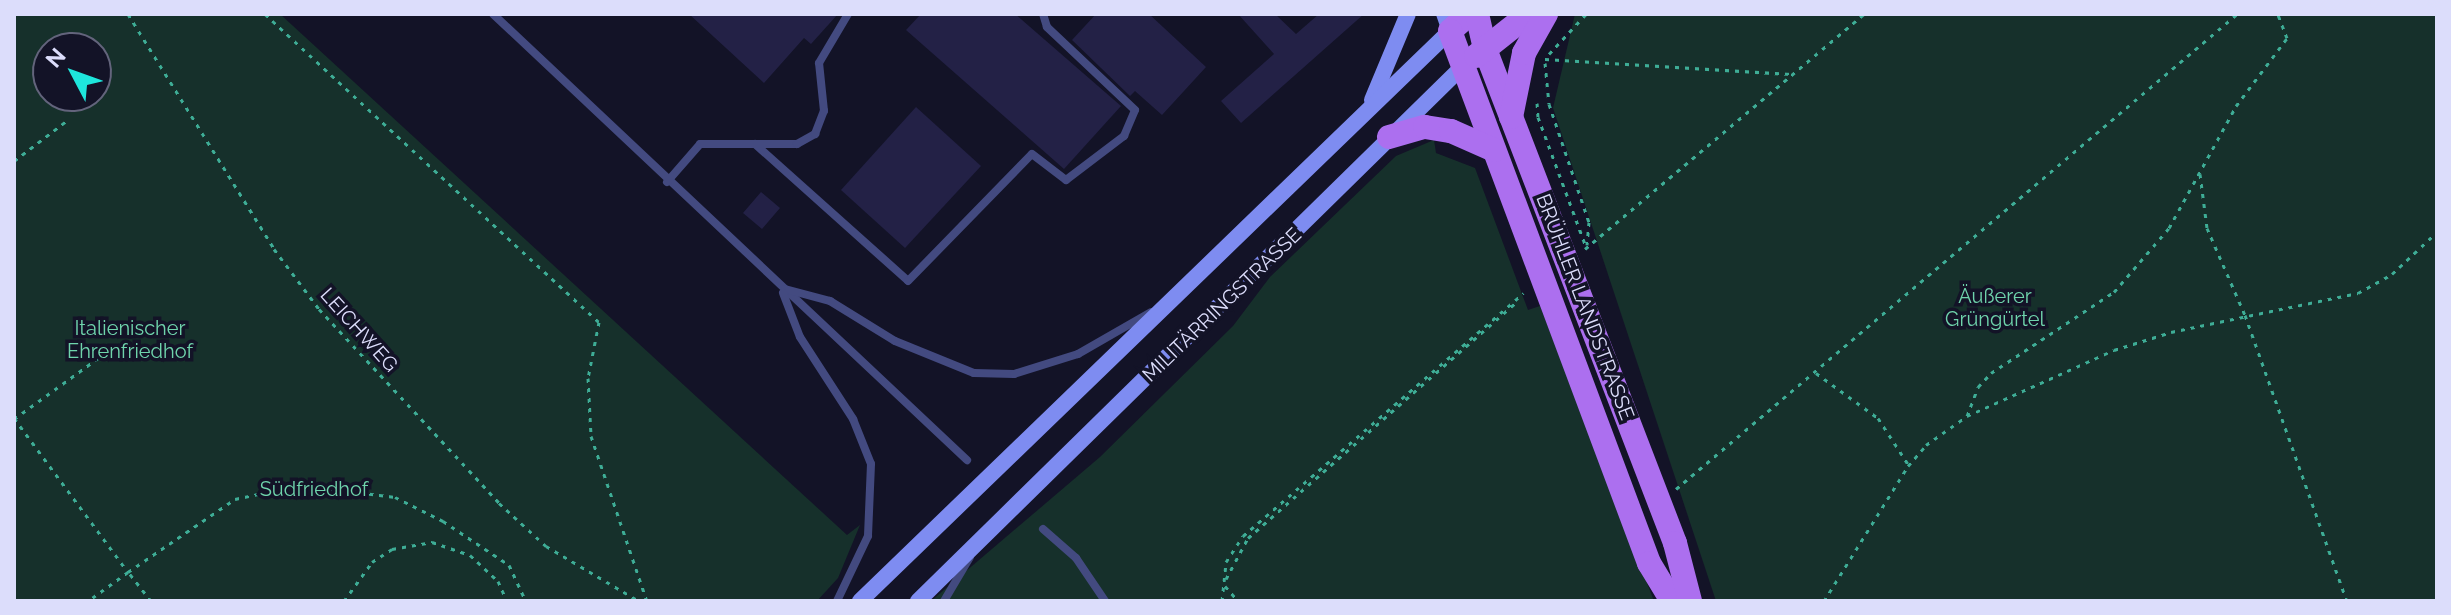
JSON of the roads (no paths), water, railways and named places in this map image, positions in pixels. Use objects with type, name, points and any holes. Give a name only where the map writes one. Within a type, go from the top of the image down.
[{"type":"main road","points":[[1366,113],[1396,53],[1408,14]]},
{"type":"main road","name":"MILITÄRRINGSTRASSE","points":[[860,601],[1366,113],[1447,22],[1469,14]]},
{"type":"main road","name":"BRÜHLER LANDSTRASSE","points":[[1477,14],[1485,49],[1675,543],[1690,601]]},
{"type":"main road","name":"MILITÄRRINGSTRASSE","points":[[918,601],[1389,137],[1464,65],[1529,14]]},
{"type":"main road","points":[[1511,117],[1524,53],[1546,14]]},
{"type":"main road","name":"BRÜHLER LANDSTRASSE","points":[[1447,22],[1649,563],[1672,601]]},
{"type":"main road","points":[[1389,137],[1425,127],[1451,131],[1494,150]]},
{"type":"lane","points":[[493,14],[667,182],[967,460]]},
{"type":"lane","points":[[667,182],[700,144],[797,144],[815,134],[824,111],[819,63],[847,14]]},
{"type":"lane","points":[[755,144],[908,281],[1032,154],[1066,180],[1124,136],[1135,110],[1047,27],[1043,14]]},
{"type":"lane","points":[[781,288],[830,301],[895,341],[974,373],[1014,374],[1078,354],[1165,304]]},
{"type":"lane","points":[[781,288],[800,337],[853,419],[871,464],[868,536],[837,601]]},
{"type":"lane","points":[[1043,529],[1076,558],[1105,601]]},
{"type":"lane","points":[[944,601],[977,545]]},
{"type":"park label","name":"Äußerer Grüngürtel","points":[[1995,308]]},
{"type":"park label","name":"Italienischer Ehrenfriedhof","points":[[130,340]]},
{"type":"park label","name":"Südfriedhof","points":[[314,489]]}]
